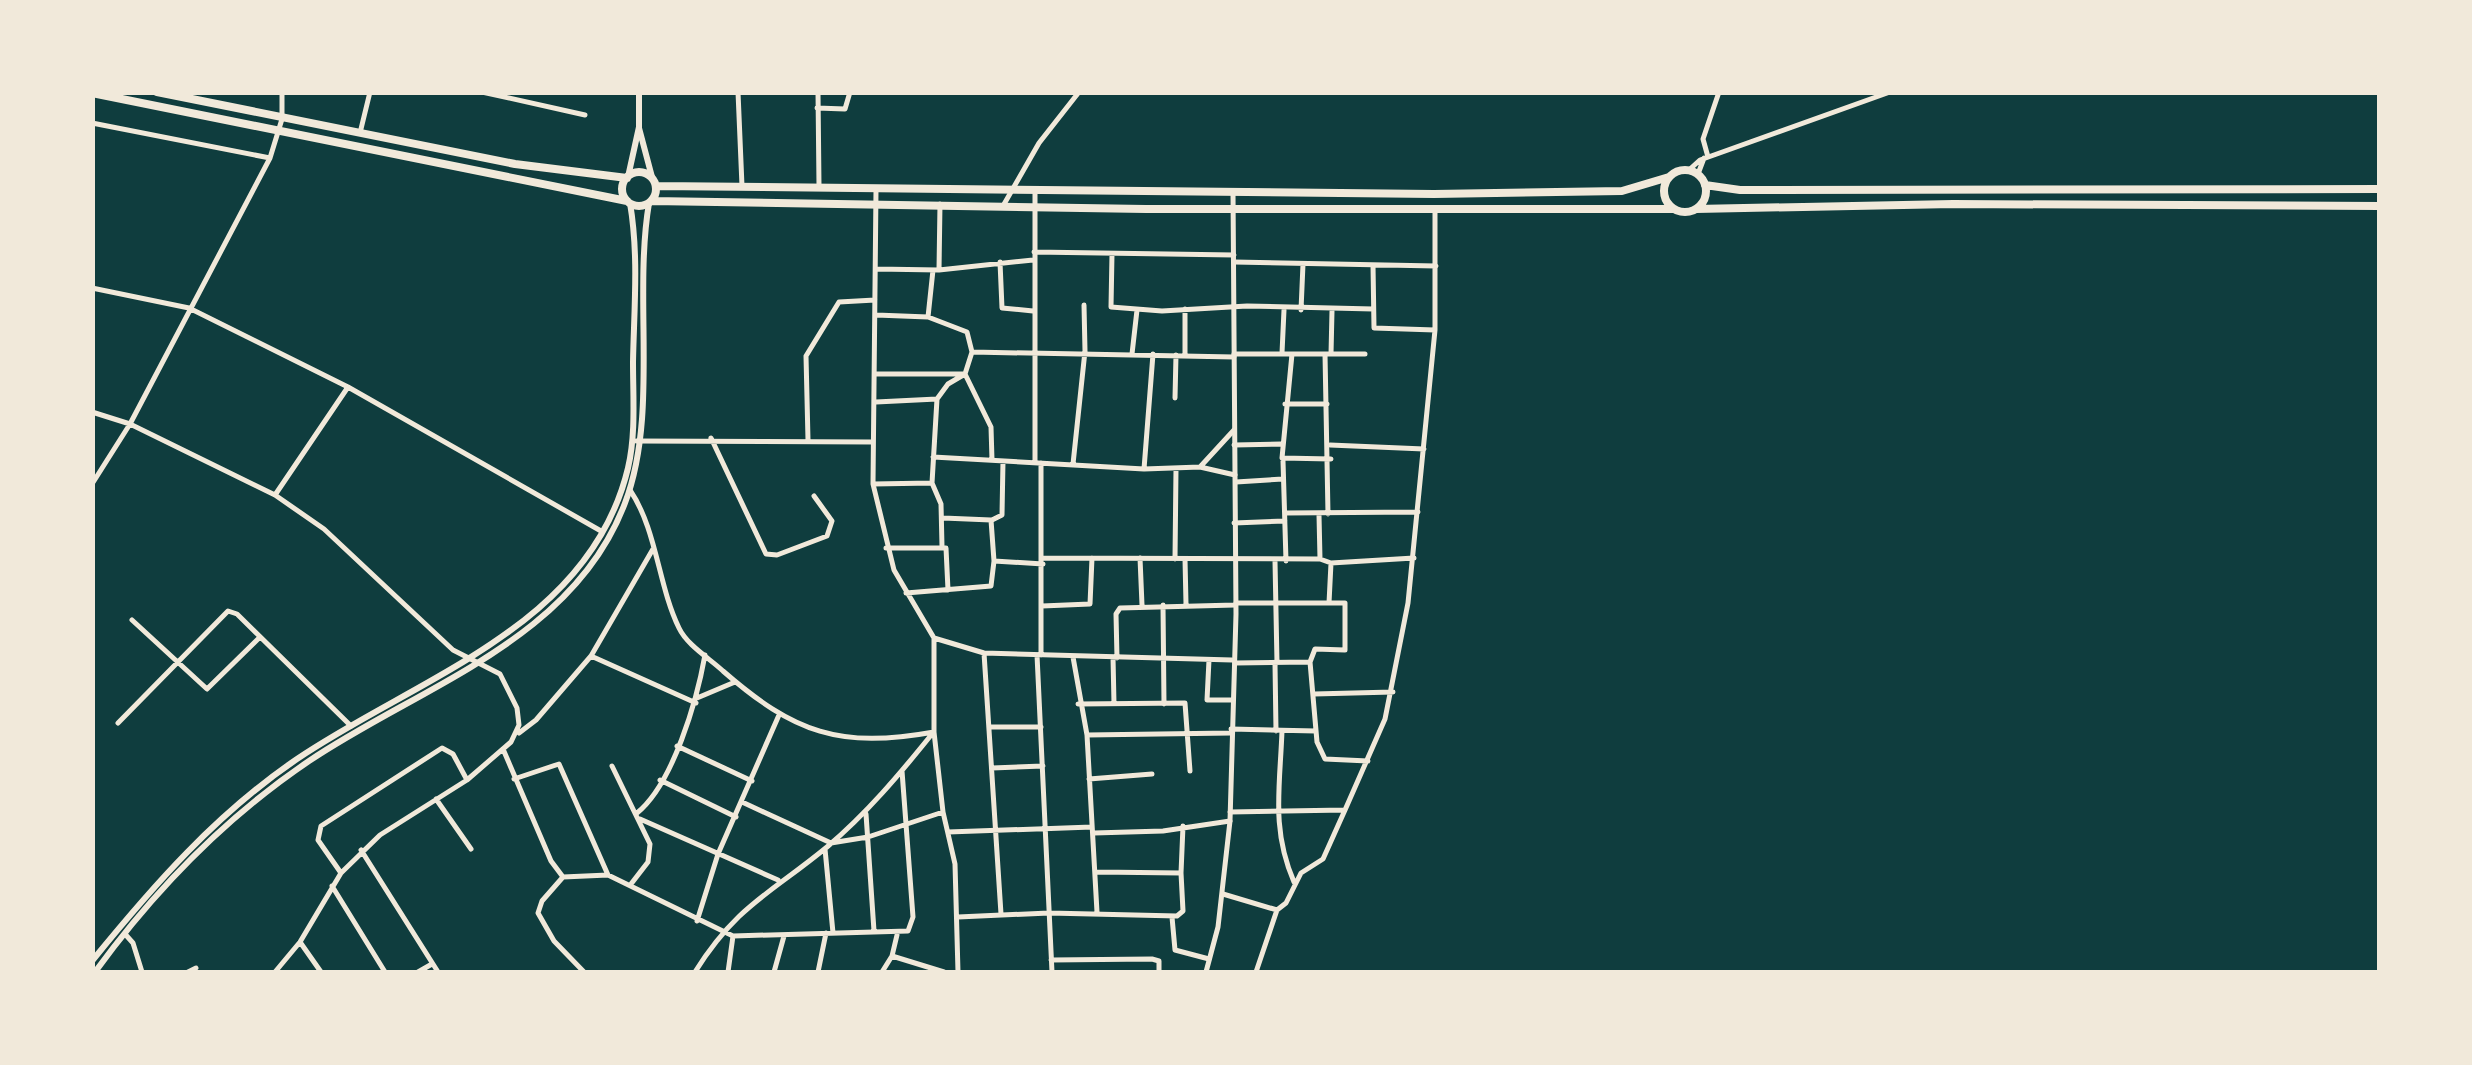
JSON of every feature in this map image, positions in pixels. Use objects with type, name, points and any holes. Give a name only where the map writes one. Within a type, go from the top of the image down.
[{"type":"main road","points":[[157,92],[516,164],[627,178],[642,172],[654,182],[742,186],[1606,192],[1693,172],[1705,186],[1740,190],[2380,190]]},
{"type":"main road","points":[[92,961],[171,866],[274,776],[351,726],[472,657],[537,613],[606,534],[635,441],[636,247],[622,187],[638,127],[639,92]]},
{"type":"main road","points":[[92,93],[628,202],[1234,209],[1696,209],[1954,204],[2380,206]]},
{"type":"main road","points":[[95,972],[173,877],[262,796],[307,762],[512,642],[552,608],[606,534],[630,490],[635,441],[654,182],[638,127]]},
{"type":"main road","points":[[1669,177],[1664,194],[1674,209]]},
{"type":"main road","points":[[1696,209],[1704,199],[1705,186]]},
{"type":"street","points":[[92,484],[130,424],[270,158],[282,118],[282,92]]},
{"type":"street","points":[[360,133],[370,92]]},
{"type":"street","points":[[482,92],[585,115]]},
{"type":"street","points":[[738,92],[742,186]]},
{"type":"street","points":[[818,92],[819,186]]},
{"type":"street","points":[[817,108],[845,109],[850,92]]},
{"type":"street","points":[[1706,158],[1702,139],[1719,92]]},
{"type":"street","points":[[1693,172],[1706,158],[1890,92]]},
{"type":"street","points":[[1003,206],[1038,144],[1076,93]]},
{"type":"street","points":[[92,123],[270,158]]},
{"type":"street","points":[[876,187],[873,484],[886,548],[906,592],[934,638],[934,732],[958,917],[958,972]]},
{"type":"street","points":[[1034,191],[1033,312],[1043,561],[1039,656],[1052,972]]},
{"type":"street","points":[[1206,972],[1223,894],[1230,822],[1236,604],[1233,192]]},
{"type":"street","points":[[928,316],[936,270],[940,204]]},
{"type":"street","points":[[1256,972],[1277,910],[1287,902],[1294,882],[1323,859],[1368,761],[1393,692],[1414,558],[1424,449],[1437,266],[1435,208]]},
{"type":"street","points":[[876,269],[936,270],[1033,256],[1112,254],[1437,266]]},
{"type":"street","points":[[1112,254],[1112,307],[1373,309]]},
{"type":"street","points":[[1000,262],[1002,308],[1033,312]]},
{"type":"street","points":[[1301,310],[1303,264]]},
{"type":"street","points":[[1373,265],[1373,326],[1380,330],[1434,330]]},
{"type":"street","points":[[92,288],[189,308],[348,387],[606,534]]},
{"type":"street","points":[[808,440],[804,366],[810,347],[839,302],[876,300]]},
{"type":"street","points":[[1073,464],[1085,352],[1084,305]]},
{"type":"street","points":[[1185,309],[1185,355]]},
{"type":"street","points":[[1132,354],[1137,310]]},
{"type":"street","points":[[1282,353],[1284,310]]},
{"type":"street","points":[[1328,514],[1327,404],[1332,310]]},
{"type":"street","points":[[876,315],[928,316],[967,332],[972,352],[965,374],[948,384],[937,399],[932,483],[942,518],[942,546]]},
{"type":"street","points":[[972,352],[1365,354]]},
{"type":"street","points":[[1144,468],[1153,354]]},
{"type":"street","points":[[1286,561],[1281,444],[1292,354]]},
{"type":"street","points":[[1175,398],[1176,355]]},
{"type":"street","points":[[875,374],[965,374]]},
{"type":"street","points":[[965,374],[991,427],[992,460]]},
{"type":"street","points":[[275,496],[348,387]]},
{"type":"street","points":[[876,402],[937,399]]},
{"type":"street","points":[[1285,404],[1327,404]]},
{"type":"street","points":[[92,412],[130,424],[275,496],[324,529],[453,650],[481,661],[506,681],[519,718],[517,735]]},
{"type":"street","points":[[1200,467],[1234,430]]},
{"type":"street","points":[[711,438],[766,554],[778,555],[827,536],[832,521],[814,496]]},
{"type":"street","points":[[635,441],[711,438],[873,442]]},
{"type":"street","points":[[1234,445],[1281,444]]},
{"type":"street","points":[[1330,445],[1424,449]]},
{"type":"street","points":[[933,457],[1144,468],[1200,467],[1236,478],[1284,479]]},
{"type":"street","points":[[1283,461],[1330,459]]},
{"type":"street","points":[[942,518],[992,520],[1002,515],[1004,461]]},
{"type":"street","points":[[1175,559],[1176,469]]},
{"type":"street","points":[[873,484],[932,483]]},
{"type":"street","points":[[630,490],[680,629],[735,682],[780,715],[831,737],[880,740],[934,732]]},
{"type":"street","points":[[1234,522],[1319,514],[1418,512]]},
{"type":"street","points":[[1319,514],[1320,559]]},
{"type":"street","points":[[906,592],[991,586],[992,520]]},
{"type":"street","points":[[886,548],[942,546],[948,550],[948,590]]},
{"type":"street","points":[[276,972],[300,942],[341,872],[361,850],[467,780],[536,720],[591,656],[653,549]]},
{"type":"street","points":[[1042,606],[1090,604],[1092,558]]},
{"type":"street","points":[[1140,558],[1142,606]]},
{"type":"street","points":[[994,561],[1185,558],[1331,562],[1414,558]]},
{"type":"street","points":[[1185,558],[1186,604]]},
{"type":"street","points":[[1275,561],[1279,812],[1282,858],[1294,882]]},
{"type":"street","points":[[1329,603],[1331,562]]},
{"type":"street","points":[[1114,704],[1117,610],[1186,604],[1344,603],[1345,650],[1315,650],[1310,662],[1316,730],[1325,759],[1368,761]]},
{"type":"street","points":[[1164,605],[1164,704]]},
{"type":"street","points":[[118,723],[228,611],[351,726]]},
{"type":"street","points":[[132,620],[206,689],[260,637]]},
{"type":"street","points":[[934,638],[984,652],[1039,656],[1310,662]]},
{"type":"street","points":[[984,652],[1001,914]]},
{"type":"street","points":[[639,816],[697,701],[705,655]]},
{"type":"street","points":[[591,656],[697,701],[735,682]]},
{"type":"street","points":[[1072,657],[1086,736],[1097,913]]},
{"type":"street","points":[[1209,660],[1207,700],[1232,700]]},
{"type":"street","points":[[1314,694],[1393,692]]},
{"type":"street","points":[[1078,704],[1185,704],[1190,771]]},
{"type":"street","points":[[697,921],[718,854],[780,715]]},
{"type":"street","points":[[989,728],[1041,727]]},
{"type":"street","points":[[1086,736],[1316,730]]},
{"type":"street","points":[[695,972],[722,932],[778,880],[828,846],[866,813],[934,732]]},
{"type":"street","points":[[676,746],[752,781]]},
{"type":"street","points":[[341,872],[318,840],[321,826],[442,748],[453,754],[467,780]]},
{"type":"street","points":[[503,749],[563,877]]},
{"type":"street","points":[[514,779],[559,764],[608,875]]},
{"type":"street","points":[[612,766],[639,816],[650,856],[631,884]]},
{"type":"street","points":[[992,768],[1043,766]]},
{"type":"street","points":[[584,972],[554,941],[538,913],[542,901],[563,877],[608,875],[733,936],[908,931],[913,924],[902,771]]},
{"type":"street","points":[[1088,779],[1152,774]]},
{"type":"street","points":[[660,780],[736,817]]},
{"type":"street","points":[[436,799],[472,850]]},
{"type":"street","points":[[742,802],[828,846],[868,838],[943,812]]},
{"type":"street","points":[[1230,812],[1345,810]]},
{"type":"street","points":[[866,813],[874,930]]},
{"type":"street","points":[[639,816],[778,880]]},
{"type":"street","points":[[948,832],[1046,828],[1163,831],[1230,822]]},
{"type":"street","points":[[958,917],[1097,913],[1172,917],[1183,911],[1183,826]]},
{"type":"street","points":[[818,972],[830,933],[828,846]]},
{"type":"street","points":[[361,850],[438,972]]},
{"type":"street","points":[[1096,872],[1182,873]]},
{"type":"street","points":[[332,886],[385,972]]},
{"type":"street","points":[[1223,894],[1277,910]]},
{"type":"street","points":[[1172,917],[1174,949],[1208,959]]},
{"type":"street","points":[[125,934],[133,943],[142,972]]},
{"type":"street","points":[[882,972],[892,956],[897,934]]},
{"type":"street","points":[[728,972],[733,936]]},
{"type":"street","points":[[774,972],[784,936]]},
{"type":"street","points":[[300,942],[321,972]]},
{"type":"street","points":[[892,956],[944,972]]},
{"type":"street","points":[[1051,960],[1152,959],[1160,964],[1159,972]]},
{"type":"street","points":[[418,972],[432,964]]},
{"type":"street","points":[[188,972],[196,968]]}]
